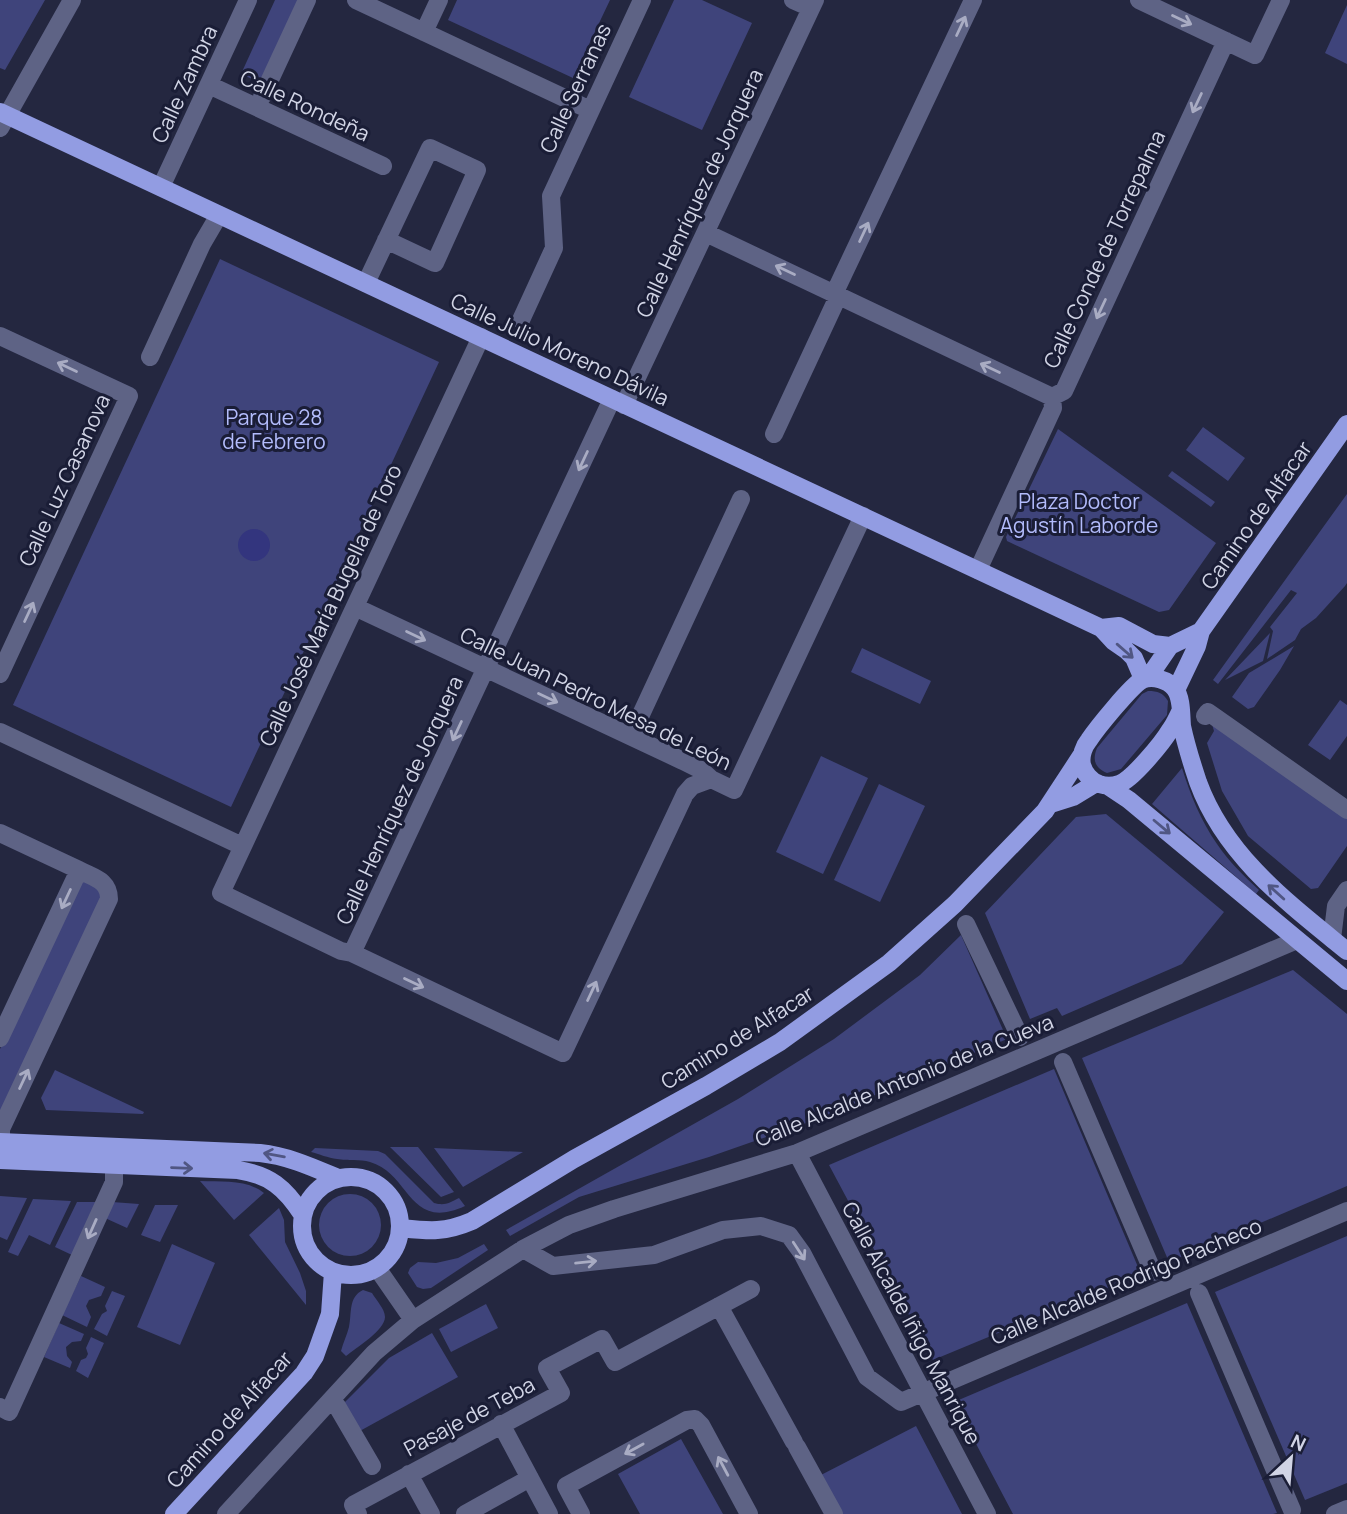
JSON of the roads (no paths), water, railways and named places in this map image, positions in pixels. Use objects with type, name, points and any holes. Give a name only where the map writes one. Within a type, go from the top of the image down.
[{"type":"main road","name":"Calle Julio Moreno Dávila","points":[[2,118],[161,187],[1101,628],[1112,641],[1134,658],[1146,679]]},
{"type":"main road","name":"Camino de Alfacar","points":[[1173,687],[1197,646],[1201,631],[1347,424]]},
{"type":"main road","name":"Calle Julio Moreno Dávila","points":[[1101,628],[1119,626],[1162,648]]},
{"type":"main road","name":"Camino de Alfacar","points":[[1162,648],[1201,631]]},
{"type":"main road","points":[[1162,648],[1146,679],[1157,679],[1173,687]]},
{"type":"main road","points":[[1162,648],[1173,687],[1178,695],[1192,763],[1201,789],[1223,832],[1262,878],[1347,951]]},
{"type":"main road","name":"Camino de Alfacar","points":[[400,1228],[432,1231],[455,1228],[472,1221],[574,1159],[780,1042],[890,963],[956,904],[1051,804],[1082,756],[1088,741],[1132,687],[1146,679]]},
{"type":"main road","name":"Camino de Alfacar","points":[[1051,804],[1102,784],[1119,784],[1130,778],[1169,732],[1180,712]]},
{"type":"main road","points":[[1082,756],[1082,766],[1090,779],[1129,800],[1347,981]]},
{"type":"main road","points":[[0,1148],[260,1153],[303,1162],[338,1178]]},
{"type":"main road","points":[[0,1148],[114,1165],[253,1172],[268,1178],[286,1192],[302,1214]]},
{"type":"main road","points":[[354,1177],[370,1180],[387,1193],[395,1205],[400,1228],[398,1242],[387,1260],[364,1273],[348,1275],[333,1272],[313,1257],[302,1233],[302,1214],[308,1200],[324,1184],[338,1178],[354,1177]]},
{"type":"main road","name":"Camino de Alfacar","points":[[174,1514],[304,1374],[315,1356],[330,1314],[333,1272]]},
{"type":"street","points":[[2,118],[72,0]]},
{"type":"street","name":"Calle Zambra","points":[[161,187],[248,0]]},
{"type":"street","points":[[262,97],[307,0]]},
{"type":"street","points":[[356,0],[590,110]]},
{"type":"street","points":[[424,32],[439,0]]},
{"type":"street","name":"Calle Serranas","points":[[521,320],[554,248],[551,195],[642,0]]},
{"type":"street","points":[[793,0],[813,4]]},
{"type":"street","points":[[774,434],[973,0]]},
{"type":"street","points":[[1139,0],[1255,55],[1281,0]]},
{"type":"street","name":"Calle Henríquez de Jorquera","points":[[352,954],[486,669],[618,402],[706,233],[813,4]]},
{"type":"street","name":"Calle Conde de Torrepalma","points":[[706,233],[835,298],[1052,397],[1064,391],[1226,41]]},
{"type":"street","name":"Calle Rondeña","points":[[209,85],[383,166]]},
{"type":"street","points":[[366,283],[386,240],[430,148],[477,170],[435,263],[386,240]]},
{"type":"street","points":[[150,357],[202,244],[219,215]]},
{"type":"street","name":"Calle Luz Casanova","points":[[0,336],[129,396],[0,674]]},
{"type":"street","name":"Calle José María Bugella de Toro","points":[[352,954],[220,893],[481,337]]},
{"type":"street","points":[[978,570],[1053,408],[1052,397]]},
{"type":"street","points":[[631,736],[741,499]]},
{"type":"street","name":"Calle Juan Pedro Mesa de León","points":[[355,607],[631,736],[701,770],[711,779],[734,790],[863,516]]},
{"type":"street","points":[[1205,716],[1208,712],[1347,810]]},
{"type":"street","points":[[0,732],[242,845]]},
{"type":"street","points":[[352,954],[563,1053],[685,794],[692,786],[711,779]]},
{"type":"street","points":[[0,833],[105,883],[109,890],[109,899],[1,1129],[0,1148]]},
{"type":"street","points":[[0,1038],[79,870]]},
{"type":"street","points":[[1332,939],[1336,906],[1347,890]]},
{"type":"street","points":[[1305,917],[1317,915],[1336,906]]},
{"type":"street","points":[[966,924],[1020,1037]]},
{"type":"street","name":"Calle Alcalde Antonio de la Cueva","points":[[226,1514],[374,1353],[413,1320],[523,1249],[569,1225],[614,1209],[797,1153],[1297,940]]},
{"type":"street","points":[[1063,1062],[1153,1272]]},
{"type":"street","name":"Calle Alcalde Iñigo Manrique","points":[[797,1153],[987,1514]]},
{"type":"street","points":[[0,1407],[9,1412],[114,1182],[114,1165]]},
{"type":"street","name":"Calle Alcalde Rodrigo Pacheco","points":[[523,1249],[553,1266],[654,1255],[723,1230],[761,1226],[789,1236],[802,1253],[867,1377],[901,1402],[1347,1211]]},
{"type":"street","points":[[377,1268],[413,1320]]},
{"type":"street","name":"Pasaje de Teba","points":[[358,1514],[353,1505],[561,1393],[547,1368],[603,1339],[615,1362],[751,1289]]},
{"type":"street","points":[[1199,1293],[1292,1510]]},
{"type":"street","points":[[719,1306],[834,1514]]},
{"type":"street","points":[[337,1406],[372,1466]]},
{"type":"street","points":[[581,1514],[566,1486],[687,1420],[695,1419],[701,1425],[749,1514]]},
{"type":"street","points":[[501,1424],[550,1514]]},
{"type":"street","points":[[409,1474],[430,1514]]},
{"type":"street","points":[[465,1514],[530,1478]]},
{"type":"street","points":[[1335,1514],[1347,1509]]},
{"type":"park label","name":"Parque 28 de Febrero","points":[[274,429]]},
{"type":"park label","name":"Plaza Doctor Agustín Laborde","points":[[1079,513]]}]
